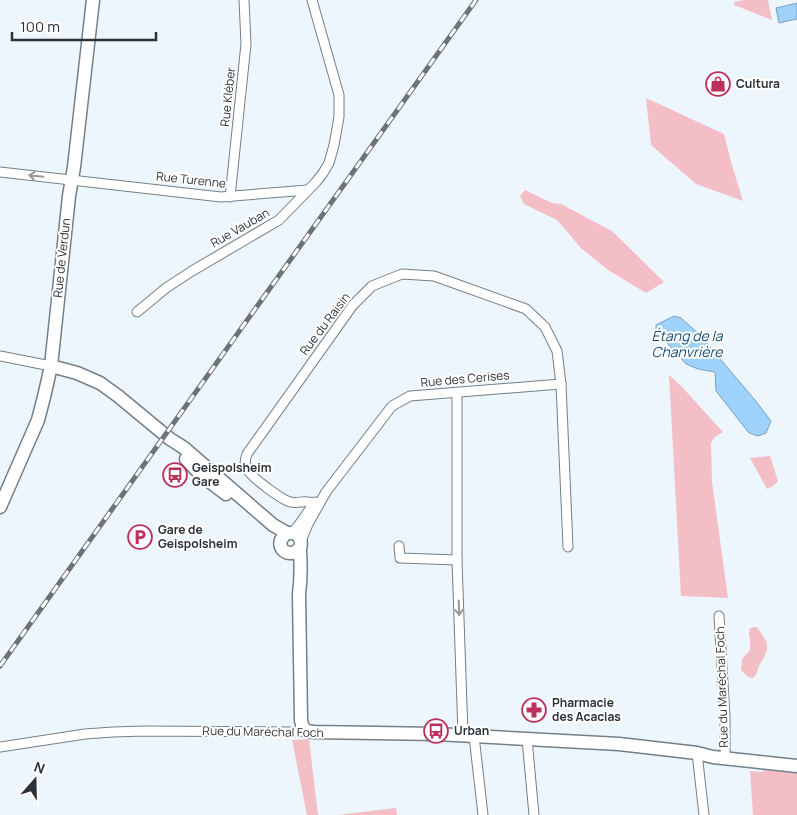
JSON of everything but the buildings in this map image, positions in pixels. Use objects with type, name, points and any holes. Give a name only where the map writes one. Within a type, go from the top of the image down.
[{"type":"main road","name":"Rue de Verdun","points":[[0,507],[38,420],[51,366],[93,0]]},
{"type":"main road","points":[[51,366],[77,373],[100,383],[118,396],[170,440],[184,448],[292,542],[301,578],[299,594],[301,720],[306,731]]},
{"type":"main road","name":"Rue du Maréchal Foch","points":[[306,731],[469,735],[619,744],[797,766]]},
{"type":"street","name":"Rue Kléber","points":[[230,197],[246,44],[244,0]]},
{"type":"street","name":"Rue Vauban","points":[[138,312],[166,288],[192,271],[279,220],[324,173],[334,145],[340,107],[339,95],[312,0]]},
{"type":"street","name":"Rue Turenne","points":[[0,172],[221,197],[308,190]]},
{"type":"street","name":"Rue du Raisin","points":[[314,504],[308,501],[300,503],[288,502],[258,482],[251,475],[247,469],[245,459],[250,449],[353,305],[372,286],[402,274],[434,276],[526,309],[545,327],[557,351],[561,384]]},
{"type":"street","points":[[0,356],[51,366]]},
{"type":"street","points":[[561,384],[568,547]]},
{"type":"street","name":"Rue des Cerises","points":[[292,542],[298,526],[314,504],[326,492],[392,406],[410,396],[561,384]]},
{"type":"street","points":[[457,393],[457,560],[469,735],[483,815]]},
{"type":"street","name":"Rue des Cerises","points":[[292,542],[308,524],[326,492]]},
{"type":"street","points":[[399,546],[400,558],[457,560]]},
{"type":"street","name":"Rue du Maréchal Foch","points":[[719,616],[725,717],[725,758]]},
{"type":"street","name":"Rue du Maréchal Foch","points":[[0,747],[77,735],[113,732],[306,731]]},
{"type":"street","points":[[528,739],[534,815]]},
{"type":"street","points":[[697,753],[704,815]]},
{"type":"shaded area","points":[[768,0],[772,20],[734,5],[734,2]]},
{"type":"shaded area","points":[[646,98],[724,134],[743,201],[696,184],[651,145]]},
{"type":"shaded area","points":[[525,190],[552,203],[561,204],[612,231],[664,282],[646,293],[608,270],[582,249],[557,220],[524,204],[520,196]]},
{"type":"shaded area","points":[[669,375],[723,432],[715,437],[711,443],[712,482],[728,598],[681,596]]},
{"type":"shaded area","points":[[770,456],[778,481],[767,489],[750,458]]},
{"type":"shaded area","points":[[757,627],[764,637],[767,649],[753,678],[748,677],[741,670],[742,659],[750,650],[750,628]]},
{"type":"shaded area","points":[[309,739],[318,815],[307,815],[292,740]]},
{"type":"shaded area","points":[[763,767],[797,771],[797,815],[753,815],[750,771],[763,772]]},
{"type":"shaded area","points":[[396,808],[397,815],[337,815]]},
{"type":"water","points":[[797,3],[797,19],[779,23],[776,8]]},
{"type":"water","name":"Étang de la Chanvrière","points":[[674,316],[681,318],[699,334],[755,400],[771,421],[766,433],[758,436],[749,433],[716,391],[715,372],[698,369],[686,364],[657,332],[656,325]]},
{"type":"railway","points":[[0,666],[476,0]]},
{"type":"place","name":"Cultura","points":[[718,84]]},
{"type":"place","name":"Geispolsheim Gare","points":[[175,475]]},
{"type":"place","name":"Gare de Geispolsheim","points":[[140,537]]},
{"type":"place","name":"Pharmacie des Acacias","points":[[534,710]]},
{"type":"place","name":"Urban","points":[[436,731]]}]
